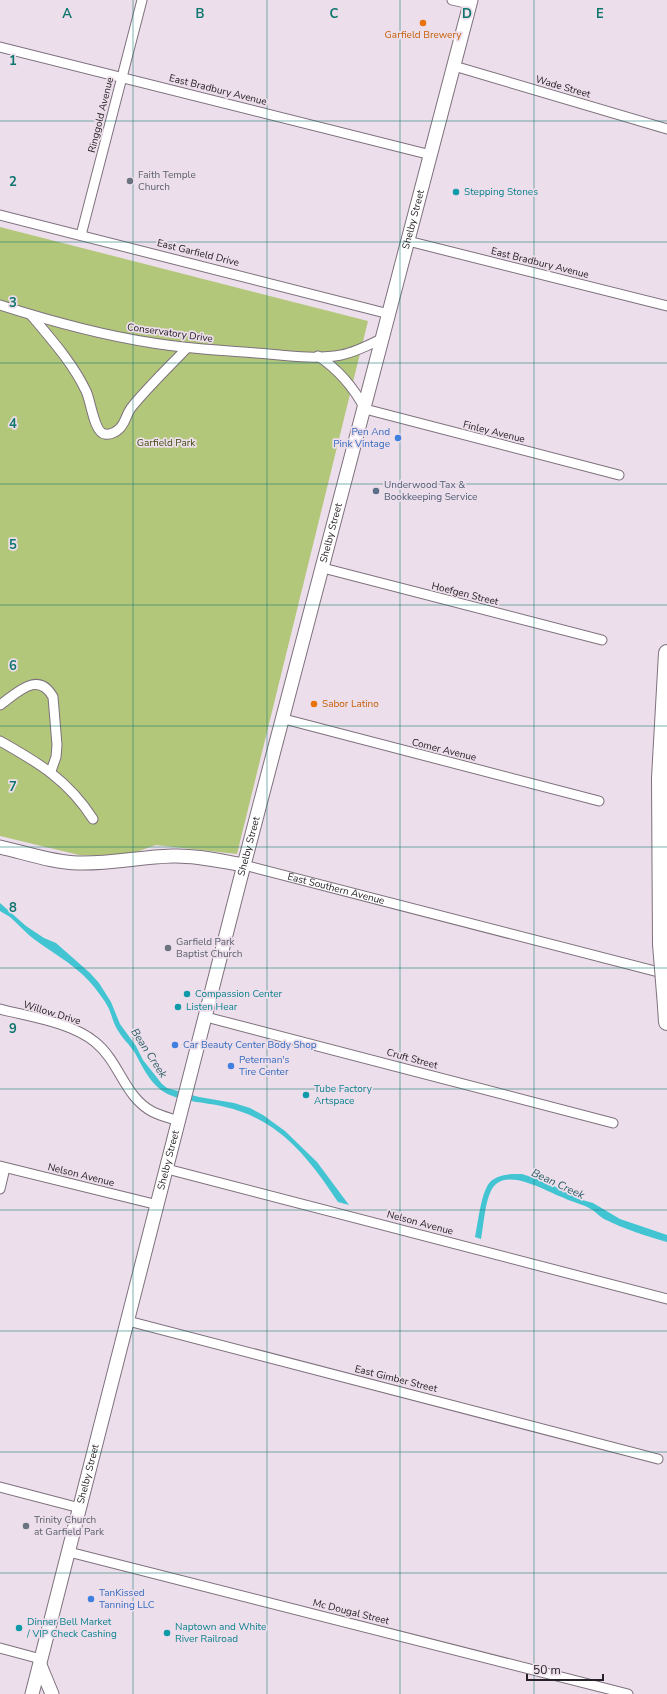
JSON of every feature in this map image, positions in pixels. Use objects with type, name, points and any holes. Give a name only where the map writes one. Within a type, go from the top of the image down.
[{"type":"highway","points":[[667,653],[660,785],[662,944],[667,1022]]},
{"type":"main road","name":"Shelby Street","points":[[32,1694],[244,866],[284,719],[471,2]]},
{"type":"main road","name":"East Southern Avenue","points":[[0,846],[63,862],[107,863],[173,856],[199,858],[244,866]]},
{"type":"main road","points":[[40,1665],[52,1694]]},
{"type":"street","name":"Ringgold Avenue","points":[[81,235],[142,0]]},
{"type":"street","points":[[452,0],[471,2]]},
{"type":"street","name":"East Bradbury Avenue","points":[[0,47],[431,155]]},
{"type":"street","name":"Wade Street","points":[[454,66],[667,129]]},
{"type":"street","name":"East Garfield Drive","points":[[0,215],[389,314]]},
{"type":"street","name":"East Bradbury Avenue","points":[[408,241],[667,306]]},
{"type":"street","name":"Conservatory Drive","points":[[0,304],[66,325],[154,344],[188,348],[318,356],[340,355],[361,350],[383,338]]},
{"type":"street","points":[[31,314],[70,363],[91,404],[96,426],[100,432],[106,434],[114,433],[124,424],[132,408],[188,348]]},
{"type":"street","points":[[318,356],[332,365],[348,382],[356,392],[365,408]]},
{"type":"street","name":"Finley Avenue","points":[[365,408],[619,475]]},
{"type":"street","name":"Hoefgen Street","points":[[323,568],[602,640]]},
{"type":"street","points":[[0,705],[25,687],[32,684],[44,686],[49,690],[53,697],[57,745],[56,757],[50,772]]},
{"type":"street","name":"Comer Avenue","points":[[284,719],[599,801]]},
{"type":"street","points":[[0,741],[33,759],[50,772],[73,792],[93,819]]},
{"type":"street","name":"East Southern Avenue","points":[[244,866],[667,974]]},
{"type":"street","name":"Willow Drive","points":[[0,1009],[66,1027],[83,1034],[95,1042],[109,1055],[131,1093],[140,1103],[155,1113],[180,1116]]},
{"type":"street","name":"Cruft Street","points":[[206,1017],[613,1123]]},
{"type":"street","points":[[0,1189],[3,1167]]},
{"type":"street","name":"Nelson Avenue","points":[[3,1167],[158,1205]]},
{"type":"street","name":"Nelson Avenue","points":[[167,1169],[667,1299]]},
{"type":"street","name":"East Gimber Street","points":[[128,1321],[658,1459]]},
{"type":"street","points":[[0,1487],[80,1508]]},
{"type":"street","name":"Mc Dougal Street","points":[[69,1552],[628,1694]]},
{"type":"street","points":[[0,1648],[37,1658],[40,1665]]},
{"type":"green space","name":"Garfield Park","points":[[0,227],[368,321],[237,854],[156,845],[122,857],[79,855],[0,836]]},
{"type":"water","name":"Bean Creek","points":[[0,903],[26,926],[44,938],[56,943],[99,983],[111,1002],[120,1024],[136,1046],[143,1060],[162,1084],[167,1088],[199,1097],[234,1103],[250,1108],[263,1115],[285,1131],[317,1162],[349,1205],[338,1202],[316,1170],[291,1142],[261,1121],[244,1113],[225,1107],[175,1097],[161,1090],[146,1073],[133,1050],[119,1032],[107,1006],[91,983],[74,968],[30,936],[10,917],[0,911]]},
{"type":"water","name":"Bean Creek","points":[[511,1174],[522,1174],[546,1182],[579,1199],[593,1203],[620,1219],[667,1235],[667,1242],[619,1226],[604,1219],[586,1207],[540,1187],[511,1179],[503,1180],[492,1188],[487,1202],[481,1239],[475,1237],[482,1199],[488,1185],[496,1178]]},
{"type":"place","name":"Garfield Brewery","points":[[423,23]]},
{"type":"place","name":"Faith Temple Church","points":[[130,181]]},
{"type":"place","name":"Stepping Stones","points":[[456,192]]},
{"type":"place","name":"Pen And Pink Vintage","points":[[398,438]]},
{"type":"place","name":"Underwood Tax & Bookkeeping Service","points":[[376,491]]},
{"type":"place","name":"Sabor Latino","points":[[314,704]]},
{"type":"place","name":"Garfield Park Baptist Church","points":[[168,948]]},
{"type":"place","name":"Compassion Center","points":[[187,994]]},
{"type":"place","name":"Listen Hear","points":[[178,1007]]},
{"type":"place","name":"Car Beauty Center Body Shop","points":[[175,1045]]},
{"type":"place","name":"Peterman's Tire Center","points":[[231,1066]]},
{"type":"place","name":"Tube Factory Artspace","points":[[306,1095]]},
{"type":"place","name":"Trinity Church at Garfield Park","points":[[26,1526]]},
{"type":"place","name":"TanKissed Tanning LLC","points":[[91,1599]]},
{"type":"place","name":"Dinner Bell Market / VIP Check Cashing","points":[[19,1628]]},
{"type":"place","name":"Naptown and White River Railroad","points":[[167,1633]]}]
